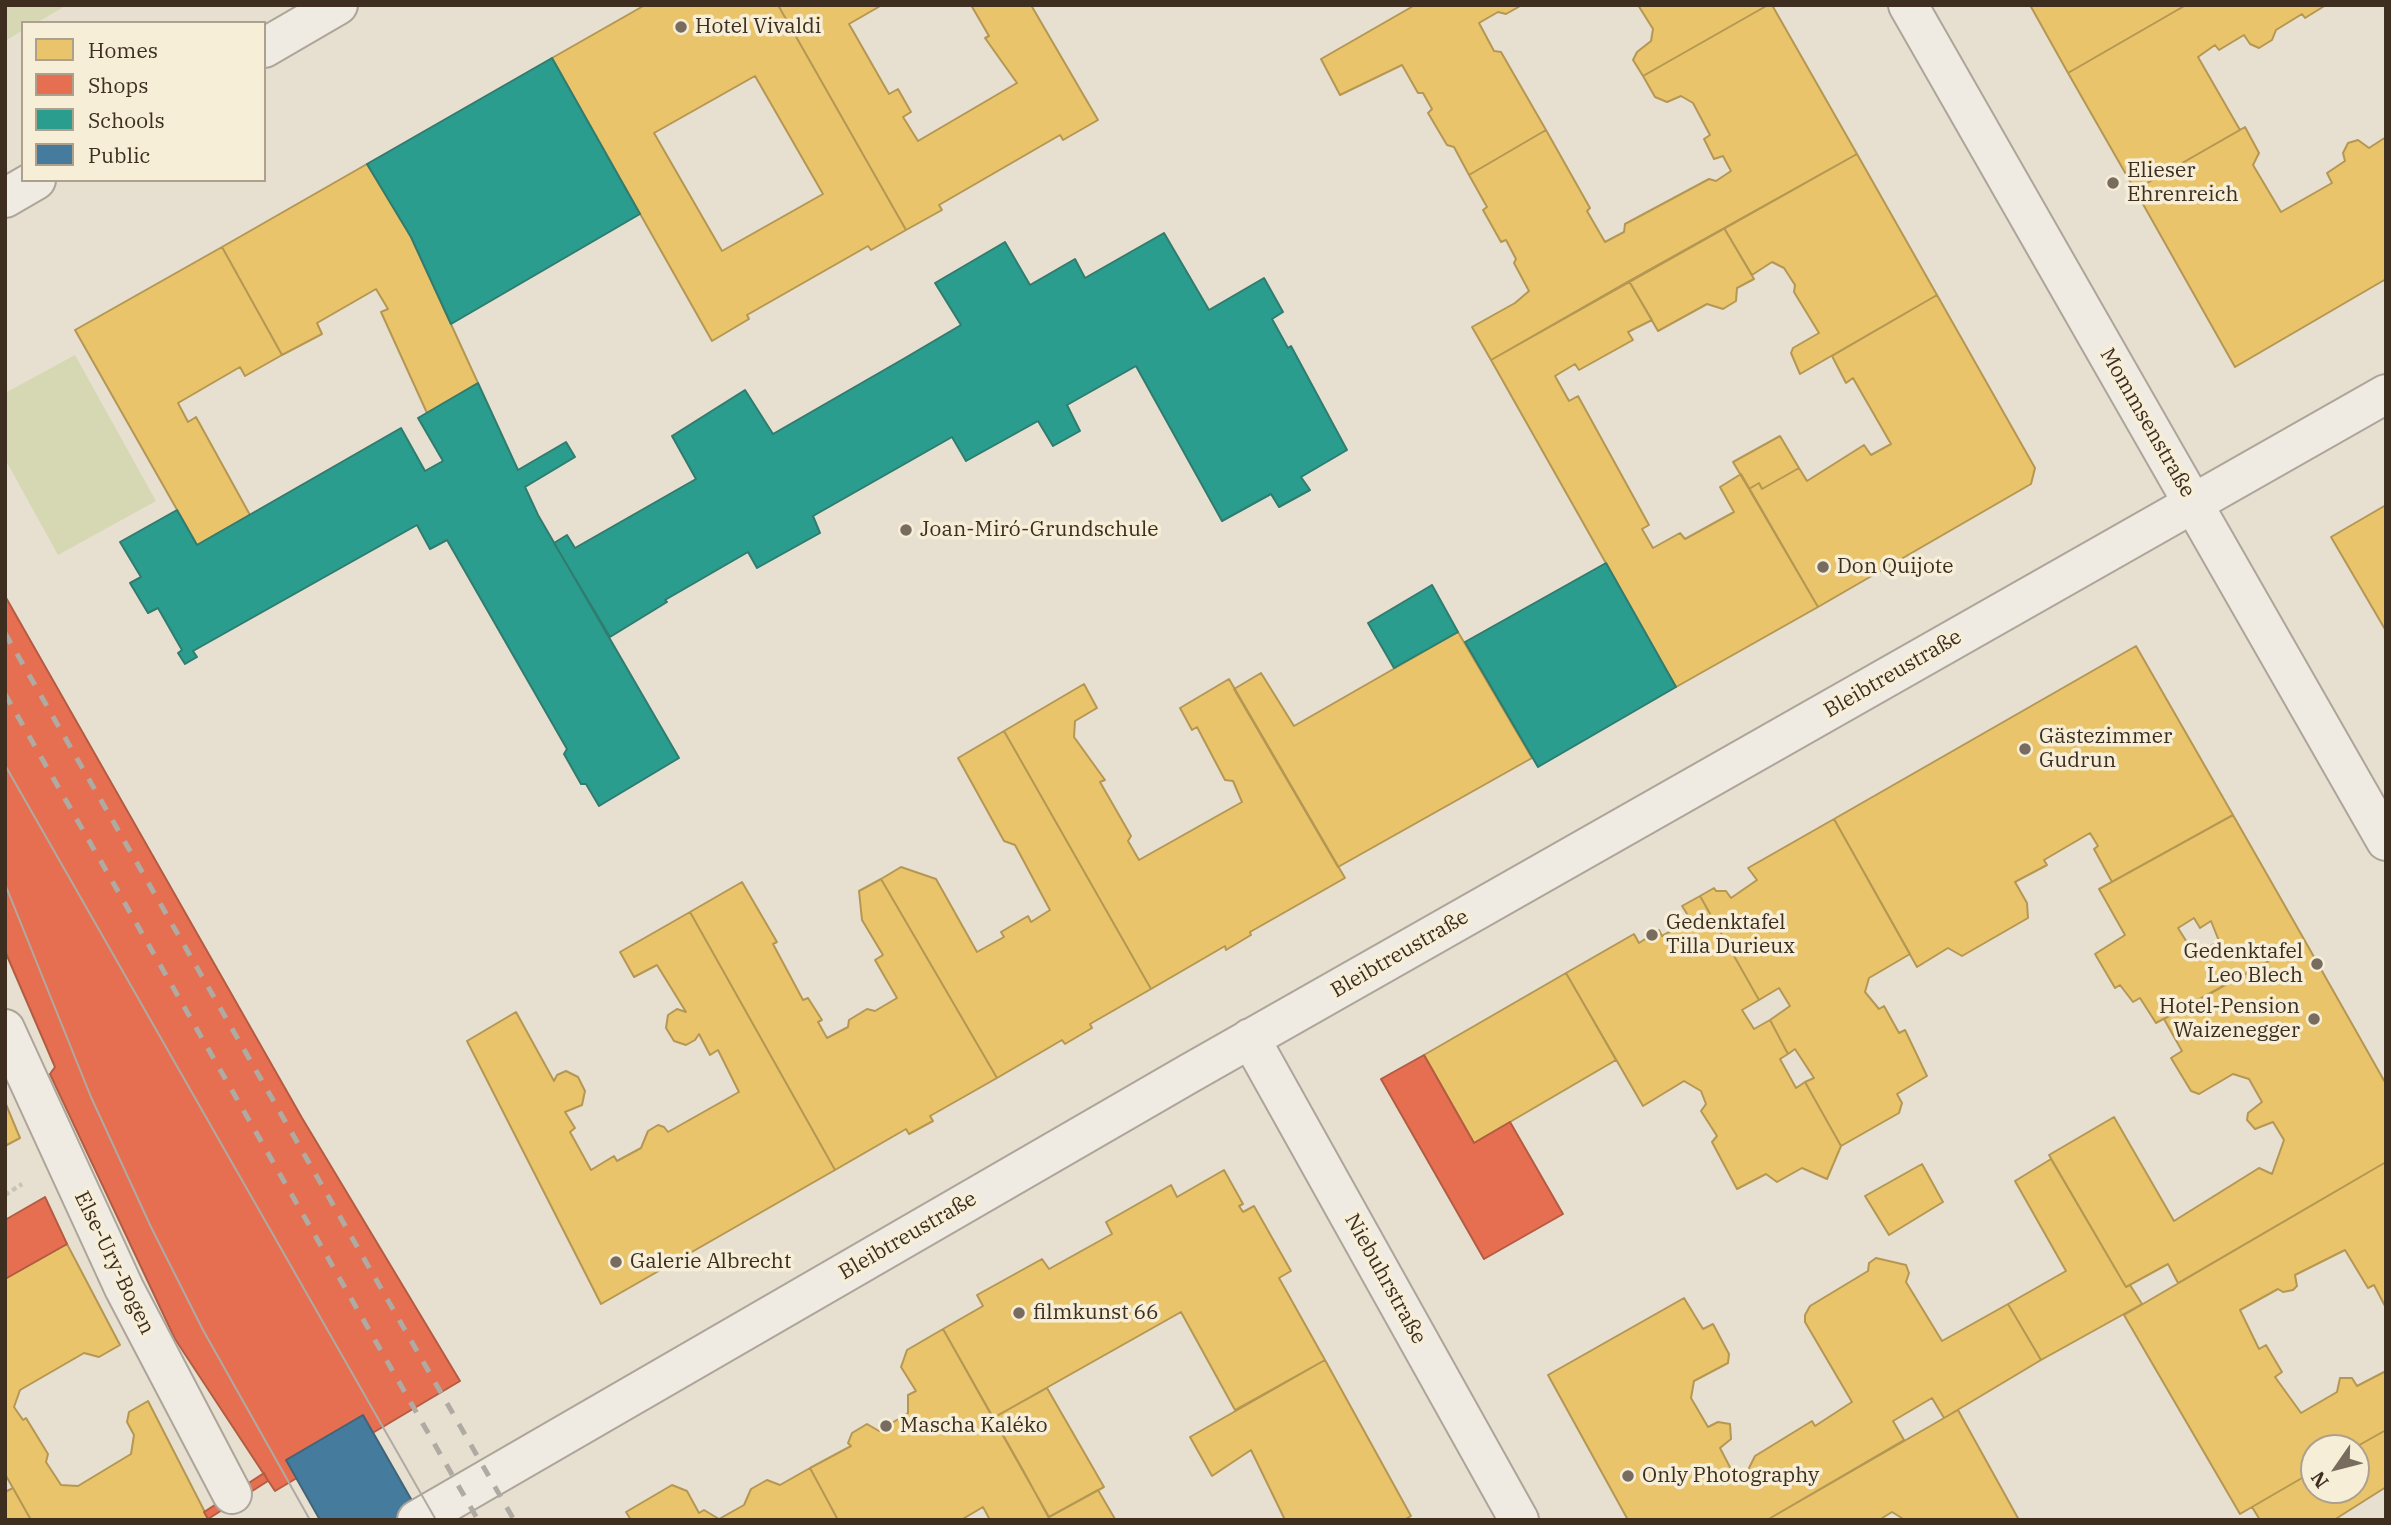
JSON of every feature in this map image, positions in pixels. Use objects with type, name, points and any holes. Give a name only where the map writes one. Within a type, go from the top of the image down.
[{"type":"street","points":[[266,47],[338,5]]},
{"type":"street","name":"Mommsenstraße","points":[[1908,5],[2386,841]]},
{"type":"street","points":[[5,198],[33,182]]},
{"type":"street","name":"Bleibtreustraße","points":[[417,1520],[1250,1038],[2386,394]]},
{"type":"street","name":"Else-Ury-Bogen","points":[[5,1028],[124,1288],[238,1505]]},
{"type":"street","name":"Niebuhrstraße","points":[[1250,1038],[1519,1520]]},
{"type":"green space","points":[[5,5],[67,5],[39,21],[21,21],[21,31],[5,41]]},
{"type":"green space","points":[[75,355],[156,501],[58,555],[5,459],[5,393]]},
{"type":"building: Homes","points":[[645,5],[778,5],[906,230],[871,250],[868,246],[747,315],[749,319],[712,341],[552,58]],"holes":[[[755,76],[823,194],[722,251],[654,133]]]},
{"type":"building: Homes","points":[[778,5],[882,5],[849,24],[889,94],[898,89],[911,112],[903,117],[918,141],[1017,83],[985,38],[989,36],[971,5],[1031,5],[1098,120],[1063,140],[1060,135],[939,205],[942,210],[906,230]]},
{"type":"building: Homes","points":[[1415,5],[1522,5],[1506,14],[1498,12],[1479,23],[1494,51],[1501,52],[1546,130],[1469,175],[1454,147],[1447,145],[1428,113],[1432,109],[1423,93],[1418,93],[1402,65],[1340,95],[1321,59]]},
{"type":"building: Homes","points":[[1638,5],[1768,5],[1643,76],[1633,60],[1637,52],[1651,41],[1653,29]]},
{"type":"building: Homes","points":[[1772,5],[1857,154],[1491,360],[1472,327],[1515,303],[1529,291],[1514,263],[1516,259],[1506,240],[1501,242],[1483,210],[1487,207],[1469,175],[1546,130],[1590,208],[1587,211],[1605,242],[1624,232],[1625,224],[1709,179],[1716,181],[1731,171],[1723,156],[1714,159],[1704,139],[1710,135],[1693,103],[1681,96],[1667,102],[1655,97],[1643,76]]},
{"type":"building: Homes","points":[[2030,5],[2186,5],[2068,73]]},
{"type":"building: Homes","points":[[2186,5],[2326,5],[2305,18],[2302,14],[2276,30],[2272,40],[2259,48],[2250,44],[2244,35],[2219,50],[2215,45],[2198,57],[2240,130],[2135,190],[2068,73]]},
{"type":"building: Homes","points":[[2245,127],[2259,153],[2253,165],[2281,212],[2332,183],[2327,173],[2345,161],[2343,153],[2348,143],[2358,140],[2369,148],[2386,137],[2386,279],[2235,367],[2135,190]]},
{"type":"building: Homes","points":[[1857,154],[1937,295],[1800,374],[1791,353],[1793,348],[1819,333],[1794,292],[1795,285],[1784,268],[1772,262],[1752,275],[1724,228]]},
{"type":"building: Homes","points":[[367,164],[411,237],[478,383],[427,413],[381,312],[388,309],[376,289],[317,323],[322,334],[282,355],[222,247]]},
{"type":"building: Homes","points":[[1724,228],[1754,279],[1737,288],[1736,301],[1723,309],[1707,304],[1658,331],[1629,281]]},
{"type":"building: Homes","points":[[222,247],[282,355],[245,376],[240,367],[178,403],[188,422],[196,417],[250,515],[197,545],[75,330]]},
{"type":"building: Homes","points":[[1629,281],[1652,320],[1628,332],[1633,340],[1579,370],[1575,364],[1555,376],[1569,401],[1578,396],[1649,525],[1642,529],[1653,548],[1680,533],[1685,539],[1734,512],[1720,487],[1741,474],[1818,607],[1676,687],[1491,360]]},
{"type":"building: Homes","points":[[1937,295],[2035,468],[2031,484],[1818,607],[1749,489],[1759,483],[1762,489],[1799,468],[1807,481],[1864,445],[1871,455],[1891,444],[1853,378],[1846,383],[1832,356]]},
{"type":"building: Homes","points":[[1780,436],[1799,468],[1762,489],[1759,483],[1749,489],[1733,462]]},
{"type":"building: Homes","points":[[2386,505],[2386,631],[2331,537]]},
{"type":"building: Homes","points":[[1458,632],[1532,758],[1338,867],[1234,689],[1261,673],[1294,726]]},
{"type":"building: Homes","points":[[2136,646],[2233,815],[2112,882],[2094,849],[2098,846],[2090,833],[2044,860],[2047,865],[2015,882],[2027,903],[2028,918],[1962,956],[1948,948],[1917,967],[1834,819]]},
{"type":"building: Homes","points":[[1229,679],[1345,878],[1250,932],[1251,935],[1226,950],[1225,946],[1151,989],[1004,731],[1084,684],[1097,708],[1075,721],[1074,737],[1105,780],[1100,782],[1131,836],[1128,841],[1139,860],[1242,802],[1233,781],[1225,780],[1197,727],[1192,730],[1180,708]]},
{"type":"building: Homes","points":[[1004,731],[1151,989],[1090,1024],[1092,1028],[1065,1044],[1062,1040],[997,1078],[881,879],[901,867],[936,879],[977,952],[1004,937],[1001,932],[1028,916],[1031,922],[1050,910],[1015,845],[1004,841],[958,758]]},
{"type":"building: Homes","points":[[2233,815],[2305,941],[2156,1023],[2140,998],[2133,1002],[2120,985],[2115,988],[2095,954],[2125,935],[2099,889]],"holes":[[[2194,918],[2200,928],[2211,921],[2219,941],[2195,955],[2178,928]]]},
{"type":"building: Homes","points":[[1834,819],[1910,954],[1869,978],[1865,992],[1879,1009],[1884,1006],[1899,1033],[1905,1030],[1927,1076],[1897,1094],[1902,1103],[1899,1113],[1841,1146],[1805,1082],[1814,1078],[1795,1049],[1788,1054],[1770,1020],[1790,1006],[1779,988],[1759,1000],[1700,896],[1714,888],[1716,891],[1726,891],[1731,898],[1757,880],[1748,868]]},
{"type":"building: Homes","points":[[881,879],[997,1078],[930,1116],[933,1121],[909,1134],[906,1129],[835,1170],[690,912],[742,882],[777,942],[773,944],[803,1000],[808,998],[822,1020],[818,1022],[827,1038],[848,1027],[849,1020],[867,1009],[875,1011],[897,998],[875,960],[883,955],[862,920],[859,891]]},
{"type":"building: Homes","points":[[1700,896],[1759,1000],[1742,1010],[1754,1029],[1770,1020],[1788,1054],[1780,1059],[1796,1088],[1805,1082],[1841,1146],[1827,1179],[1802,1168],[1777,1182],[1766,1174],[1737,1189],[1712,1142],[1717,1136],[1701,1111],[1706,1104],[1701,1091],[1684,1081],[1643,1106],[1566,973],[1634,934],[1639,943],[1659,930],[1662,936],[1691,920],[1682,906]]},
{"type":"building: Homes","points":[[690,912],[835,1170],[601,1304],[467,1041],[516,1012],[554,1081],[557,1075],[566,1071],[578,1077],[585,1091],[582,1105],[565,1112],[575,1128],[570,1132],[591,1170],[614,1156],[617,1161],[641,1148],[648,1131],[658,1125],[668,1132],[739,1092],[718,1050],[710,1055],[699,1034],[686,1045],[674,1041],[666,1028],[668,1015],[677,1009],[686,1012],[657,965],[634,977],[620,952]]},
{"type":"building: Homes","points":[[2305,941],[2386,1084],[2386,1162],[2178,1283],[2168,1264],[2126,1287],[2049,1155],[2114,1117],[2174,1221],[2259,1168],[2272,1174],[2284,1140],[2273,1122],[2255,1129],[2247,1120],[2248,1113],[2262,1102],[2249,1079],[2233,1074],[2199,1094],[2191,1091],[2171,1058],[2182,1051],[2164,1019]]},
{"type":"building: Homes","points":[[1566,973],[1616,1060],[1474,1143],[1424,1055]]},
{"type":"building: Homes","points":[[5,1102],[20,1138],[5,1146]]},
{"type":"building: Homes","points":[[2051,1159],[2126,1287],[2130,1285],[2142,1304],[2041,1360],[2008,1304],[2066,1271],[2015,1181]]},
{"type":"building: Homes","points":[[2386,1162],[2386,1308],[2374,1285],[2368,1288],[2345,1250],[2295,1275],[2297,1286],[2293,1290],[2283,1292],[2278,1289],[2240,1310],[2259,1349],[2266,1345],[2282,1372],[2275,1377],[2301,1413],[2337,1392],[2340,1378],[2352,1378],[2357,1386],[2386,1371],[2386,1430],[2370,1439],[2370,1434],[2300,1434],[2300,1479],[2240,1514],[2124,1315]]},
{"type":"building: Homes","points":[[1922,1164],[1943,1202],[1889,1235],[1865,1196]]},
{"type":"building: Homes","points":[[1224,1170],[1243,1204],[1239,1206],[1243,1212],[1254,1206],[1291,1271],[1279,1278],[1325,1360],[1235,1410],[1181,1312],[993,1418],[943,1329],[983,1306],[977,1295],[1042,1259],[1049,1269],[1112,1234],[1106,1222],[1171,1185],[1177,1197]]},
{"type":"building: Homes","points":[[67,1244],[120,1345],[99,1357],[84,1353],[20,1390],[14,1407],[23,1420],[26,1418],[48,1454],[46,1462],[61,1485],[78,1486],[131,1454],[134,1435],[127,1422],[129,1412],[148,1401],[209,1520],[31,1520],[5,1474],[5,1279]]},
{"type":"building: Homes","points":[[1876,1258],[1906,1265],[1909,1273],[1906,1282],[1942,1341],[2008,1304],[2041,1360],[1944,1418],[1932,1398],[1893,1421],[1904,1440],[1767,1520],[1628,1520],[1548,1375],[1684,1298],[1703,1329],[1713,1324],[1729,1354],[1728,1363],[1694,1381],[1691,1398],[1708,1427],[1718,1422],[1730,1424],[1731,1439],[1720,1448],[1733,1473],[1746,1474],[1755,1456],[1812,1421],[1815,1426],[1852,1402],[1805,1322],[1805,1315],[1810,1306],[1868,1271],[1869,1263]]},
{"type":"building: Homes","points":[[943,1329],[1050,1520],[990,1520],[983,1507],[961,1520],[838,1520],[810,1468],[851,1446],[848,1443],[852,1433],[867,1424],[879,1431],[908,1413],[908,1395],[916,1391],[901,1367],[907,1350]]},
{"type":"building: Homes","points":[[1325,1360],[1411,1516],[1404,1520],[1285,1520],[1251,1450],[1212,1476],[1190,1437]]},
{"type":"building: Homes","points":[[1047,1388],[1104,1487],[1049,1517],[993,1418]]},
{"type":"building: Homes","points":[[1958,1410],[2019,1520],[1905,1520],[1892,1512],[1879,1520],[1767,1520]]},
{"type":"building: Homes","points":[[2386,1430],[2386,1487],[2370,1497],[2370,1439]]},
{"type":"building: Homes","points":[[810,1468],[838,1520],[631,1520],[626,1512],[672,1485],[687,1491],[699,1513],[704,1510],[719,1519],[744,1505],[751,1489],[767,1480],[780,1485]]},
{"type":"building: Homes","points":[[2300,1479],[2300,1504],[2359,1504],[2334,1520],[2260,1520],[2252,1507]]},
{"type":"building: Homes","points":[[13,1488],[31,1520],[5,1520],[5,1492]]},
{"type":"building: Homes","points":[[1098,1490],[1115,1519],[1050,1520],[1049,1517]]},
{"type":"building: Shops","points":[[5,596],[302,1118],[460,1381],[275,1491],[175,1339],[50,1074],[55,1067],[5,951]]},
{"type":"building: Shops","points":[[1424,1055],[1474,1143],[1510,1122],[1563,1214],[1484,1259],[1381,1079]]},
{"type":"building: Shops","points":[[45,1197],[67,1244],[5,1279],[5,1220]]},
{"type":"building: Shops","points":[[264,1473],[268,1481],[208,1519],[204,1512]]},
{"type":"building: Schools","points":[[552,58],[640,214],[451,324],[411,237],[367,164]]},
{"type":"building: Schools","points":[[1164,233],[1209,310],[1264,278],[1283,312],[1272,319],[1288,348],[1291,346],[1347,450],[1301,477],[1310,490],[1279,507],[1271,494],[1222,521],[1136,366],[1067,405],[1080,431],[1053,446],[1038,421],[966,461],[952,437],[813,516],[820,533],[757,568],[748,552],[665,600],[667,602],[610,637],[554,543],[567,535],[575,548],[696,479],[672,436],[745,390],[773,434],[905,358],[961,325],[935,283],[1005,242],[1030,285],[1075,259],[1085,278]]},
{"type":"building: Schools","points":[[478,383],[518,470],[566,442],[575,457],[525,487],[538,515],[679,758],[599,806],[586,784],[581,784],[564,754],[567,749],[447,540],[430,549],[417,525],[193,651],[197,657],[185,664],[178,653],[182,650],[158,608],[148,613],[130,583],[141,577],[120,542],[177,510],[197,545],[401,428],[425,471],[443,461],[418,418]]},
{"type":"building: Schools","points":[[1606,563],[1676,687],[1538,767],[1465,642]]},
{"type":"building: Schools","points":[[1432,585],[1458,632],[1394,668],[1368,623]]},
{"type":"building: Public","points":[[363,1415],[423,1520],[320,1520],[286,1460]]},
{"type":"tram line","points":[[5,765],[436,1520]]},
{"type":"tram line","points":[[5,884],[91,1097],[151,1227],[203,1330],[310,1520]]},
{"type":"railway","points":[[5,633],[514,1520]]},
{"type":"railway","points":[[5,694],[478,1520]]},
{"type":"place","name":"Hotel Vivaldi","points":[[681,27]]},
{"type":"place","name":"Elieser Ehrenreich","points":[[2113,183]]},
{"type":"place","name":"Joan-Miró-Grundschule","points":[[906,530]]},
{"type":"place","name":"Don Quijote","points":[[1823,567]]},
{"type":"place","name":"Gästezimmer Gudrun","points":[[2025,749]]},
{"type":"place","name":"Gedenktafel Tilla Durieux","points":[[1652,935]]},
{"type":"place","name":"Gedenktafel Leo Blech","points":[[2317,964]]},
{"type":"place","name":"Hotel-Pension Waizenegger","points":[[2314,1019]]},
{"type":"place","name":"Galerie Albrecht","points":[[616,1262]]},
{"type":"place","name":"filmkunst 66","points":[[1019,1313]]},
{"type":"place","name":"Mascha Kaléko","points":[[886,1426]]},
{"type":"place","name":"Only Photography","points":[[1628,1476]]}]
